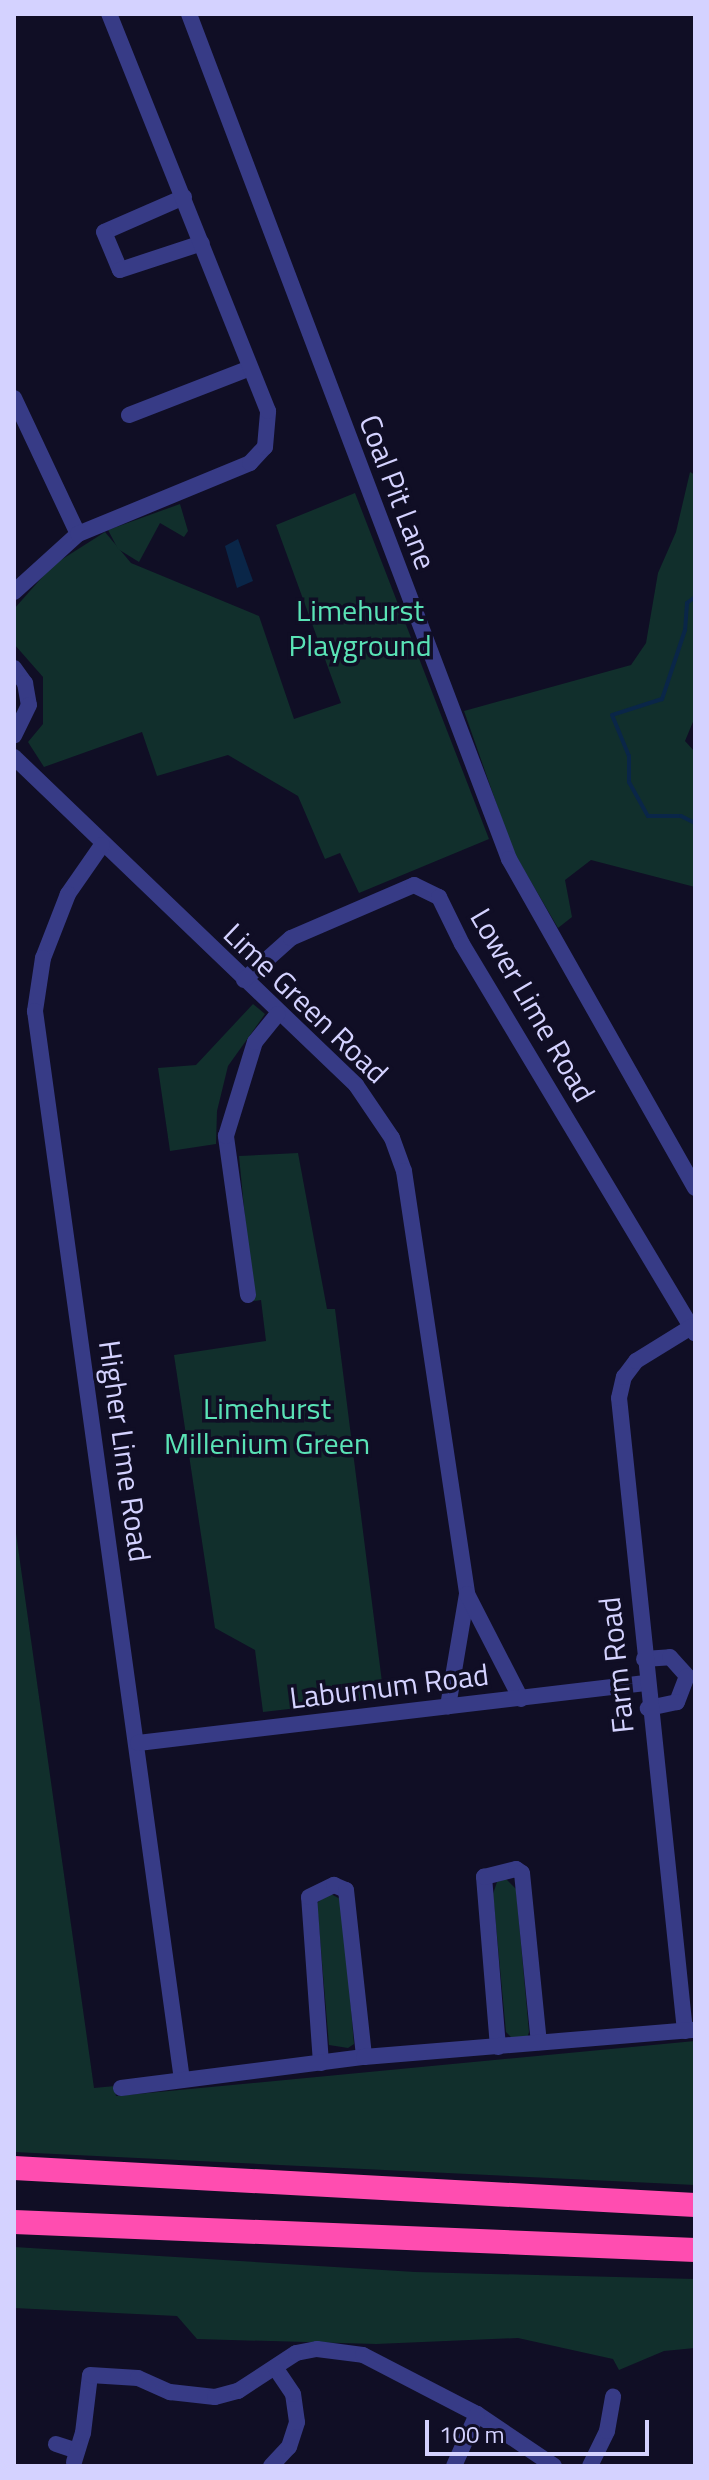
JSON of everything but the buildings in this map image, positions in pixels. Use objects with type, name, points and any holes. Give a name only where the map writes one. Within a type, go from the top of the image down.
[{"type":"highway","points":[[14,2168],[695,2205]]},
{"type":"highway","points":[[14,2222],[695,2250]]},
{"type":"street","points":[[14,592],[78,534],[250,463],[265,447],[268,411],[109,14]]},
{"type":"street","name":"Coal Pit Lane","points":[[189,14],[509,859],[695,1188]]},
{"type":"street","points":[[184,197],[104,232],[120,270],[202,243]]},
{"type":"street","points":[[129,415],[250,368]]},
{"type":"street","points":[[14,398],[78,534]]},
{"type":"street","points":[[14,668],[25,683],[29,705],[14,736]]},
{"type":"street","name":"Lime Green Road","points":[[14,757],[278,1014],[356,1085],[392,1138],[404,1171],[467,1594],[448,1706]]},
{"type":"street","name":"Higher Lime Road","points":[[102,845],[68,894],[43,958],[35,1011],[182,2080]]},
{"type":"street","name":"Lower Lime Road","points":[[244,980],[291,938],[414,885],[439,897],[693,1331]]},
{"type":"street","points":[[248,1295],[226,1136],[255,1042],[278,1014]]},
{"type":"street","name":"Farm Road","points":[[690,2031],[645,1683],[619,1398],[624,1377],[636,1361],[693,1331]]},
{"type":"street","name":"Lime Green Road","points":[[467,1594],[521,1699]]},
{"type":"street","points":[[644,1659],[670,1657],[687,1676],[686,1690],[677,1702],[648,1708]]},
{"type":"street","name":"Laburnum Road","points":[[138,1743],[645,1683]]},
{"type":"street","points":[[498,2047],[484,1877],[516,1869],[522,1873],[539,2042]]},
{"type":"street","points":[[321,2063],[309,1897],[334,1885],[346,1890],[364,2057]]},
{"type":"street","points":[[121,2088],[364,2057],[690,2031]]},
{"type":"street","points":[[56,2444],[75,2456],[82,2374],[138,2378],[170,2392],[215,2397],[238,2391],[305,2351],[354,2352],[477,2414],[554,2466]]},
{"type":"street","points":[[271,2466],[289,2447],[297,2422],[293,2394],[275,2367]]},
{"type":"street","points":[[590,2466],[612,2405],[593,2411]]},
{"type":"street","points":[[454,2466],[477,2414]]},
{"type":"green space","points":[[690,472],[695,475],[695,717],[685,741],[695,752],[695,887],[591,860],[565,880],[572,917],[558,928],[513,851],[464,711],[631,665],[646,643],[658,573],[676,532]]},
{"type":"green space","name":"Limehurst Playground","points":[[355,493],[489,839],[359,893],[340,853],[325,859],[298,796],[228,755],[157,776],[142,732],[44,767],[28,742],[43,724],[43,677],[14,644],[14,609],[53,565],[105,532],[131,563],[259,616],[294,719],[341,703],[276,525]]},
{"type":"green space","points":[[180,504],[188,531],[184,537],[160,523],[139,562],[118,549],[108,530]]},
{"type":"green space","points":[[253,1004],[265,1014],[228,1066],[217,1111],[216,1144],[170,1151],[158,1068],[196,1065]]},
{"type":"green space","name":"Limehurst Millenium Green","points":[[298,1153],[327,1309],[335,1309],[384,1698],[263,1712],[255,1650],[215,1628],[174,1355],[266,1341],[261,1300],[253,1301],[239,1156]]},
{"type":"green space","points":[[14,1519],[94,2088],[115,2086],[116,2096],[695,2041],[695,2185],[14,2152]]},
{"type":"green space","points":[[506,1879],[516,1889],[529,2032],[527,2038],[514,2040],[506,2032],[493,1894],[497,1882]]},
{"type":"green space","points":[[329,1893],[342,1900],[354,2044],[348,2048],[329,2045],[317,1903]]},
{"type":"green space","points":[[14,2247],[415,2272],[695,2279],[695,2348],[664,2351],[619,2370],[613,2359],[518,2338],[376,2344],[197,2339],[177,2316],[14,2308]]},
{"type":"water","points":[[238,539],[253,581],[237,588],[225,546]]},
{"type":"waterway","points":[[695,597],[687,603],[685,630],[662,699],[612,715],[629,756],[629,782],[648,816],[681,816],[695,823]]}]
